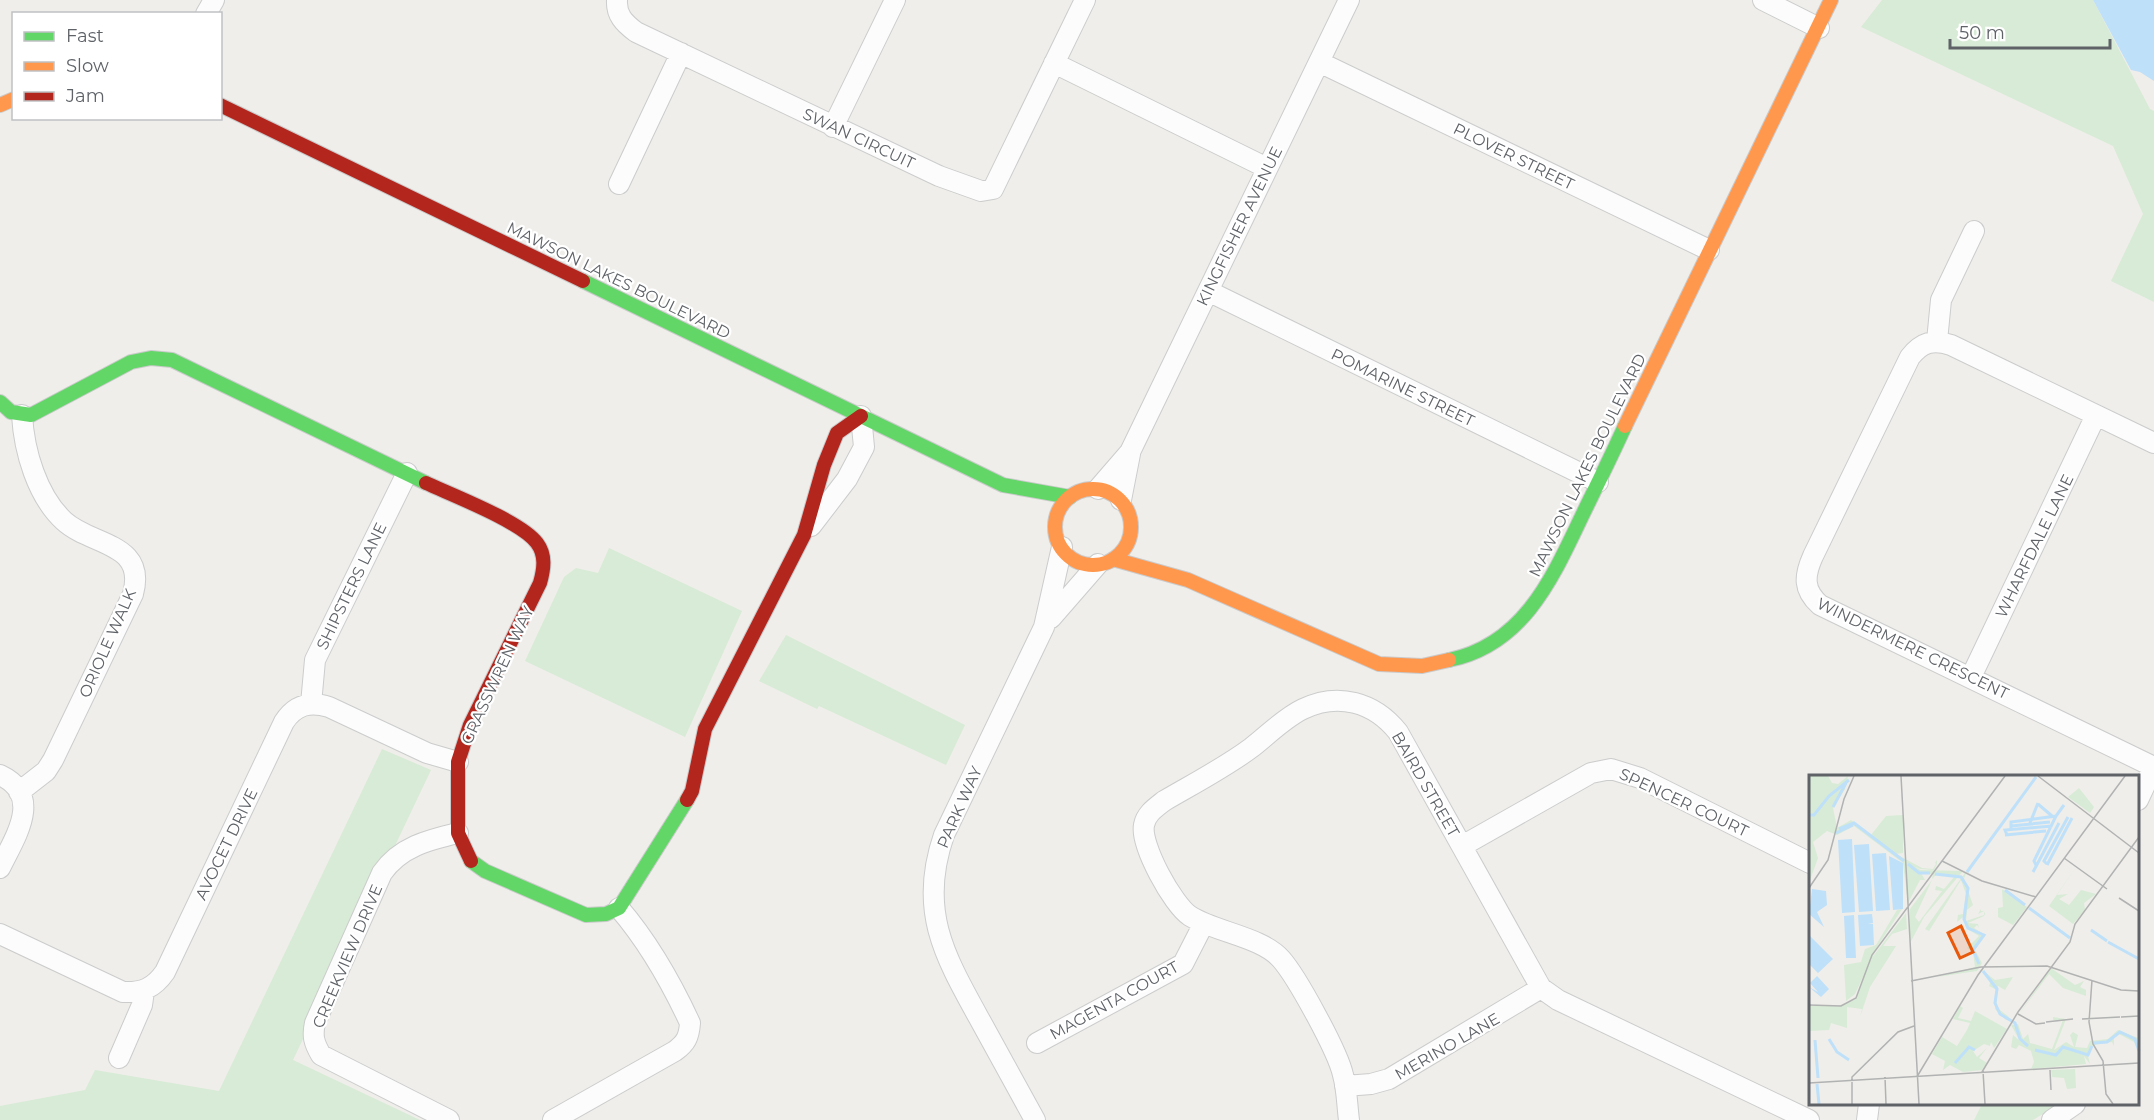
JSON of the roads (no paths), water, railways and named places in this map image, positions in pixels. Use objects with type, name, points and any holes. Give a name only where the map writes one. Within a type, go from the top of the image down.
[{"type":"street","name":"SWAN CIRCUIT","points":[[617,0],[618,13],[625,23],[681,53],[960,185],[981,191],[993,189],[1085,0]]},
{"type":"street","points":[[834,127],[895,0]]},
{"type":"street","name":"KINGFISHER AVENUE","points":[[1098,489],[1130,452],[1349,0]]},
{"type":"street","points":[[1763,0],[1819,28]]},
{"type":"street","name":"MAWSON LAKES BOULEVARD","points":[[1105,561],[1188,580],[1338,648],[1379,664],[1422,666],[1460,658],[1490,644],[1505,633],[1520,621],[1549,585],[1831,0]]},
{"type":"street","name":"MAWSON LAKES BOULEVARD","points":[[1819,28],[1847,0]]},
{"type":"street","points":[[619,184],[681,53]]},
{"type":"street","name":"PLOVER STREET","points":[[1319,62],[1709,250]]},
{"type":"street","points":[[1054,63],[1267,168]]},
{"type":"street","name":"MAWSON LAKES BOULEVARD","points":[[222,106],[1003,485],[1030,506]]},
{"type":"street","points":[[1974,231],[1941,300],[1937,341],[1977,357],[2154,443]]},
{"type":"street","name":"POMARINE STREET","points":[[1208,291],[1598,482]]},
{"type":"street","name":"WINDERMERE CRESCENT","points":[[1937,341],[1918,348],[1910,357],[1813,556],[1805,580],[1812,598],[1821,605],[2154,766],[2139,798]]},
{"type":"street","name":"GRASSWREN WAY","points":[[22,415],[38,413],[131,362],[161,358],[182,364],[526,531],[540,544],[545,556],[545,571],[470,725],[458,762],[458,833],[468,859],[485,871],[586,915],[606,914],[619,908]]},
{"type":"street","points":[[0,402],[11,412],[22,415]]},
{"type":"street","name":"ORIOLE WALK","points":[[19,792],[46,771],[53,760],[133,594],[135,577],[133,567],[124,554],[69,525],[55,511],[28,460],[22,415]]},
{"type":"street","name":"WHARFDALE LANE","points":[[1971,677],[2096,415]]},
{"type":"street","points":[[553,1120],[675,1052],[685,1044],[690,1023],[644,937],[619,908],[692,791],[705,729],[804,535],[847,479],[864,447],[861,416],[837,433],[824,465],[804,535]]},
{"type":"street","name":"KINGFISHER AVENUE","points":[[1121,500],[1130,452]]},
{"type":"street","name":"SHIPSTERS LANE","points":[[311,704],[315,660],[407,473]]},
{"type":"street","name":"MAWSON LAKES BOULEVARD","points":[[1003,485],[1070,497]]},
{"type":"street","points":[[1044,518],[1076,561],[1105,561],[1125,547],[1131,529],[1127,510],[1121,500],[1112,493],[1087,489],[1070,497],[1058,512],[1059,538]]},
{"type":"street","points":[[1131,529],[1143,542]]},
{"type":"street","name":"PARK WAY","points":[[1044,627],[1059,538]]},
{"type":"street","name":"MAWSON LAKES BOULEVARD","points":[[1154,554],[1188,580]]},
{"type":"street","name":"PARK WAY","points":[[1035,1120],[947,960],[936,928],[933,897],[935,868],[944,835],[1044,627],[1080,581],[1105,561]]},
{"type":"street","name":"BAIRD STREET","points":[[1349,1120],[1345,1086],[1334,1051],[1290,970],[1280,957],[1267,949],[1204,923],[1180,908],[1148,851],[1143,833],[1144,822],[1151,812],[1164,801],[1251,748],[1302,709],[1322,702],[1347,700],[1366,705],[1391,723],[1541,988],[1558,1000],[1809,1120]]},
{"type":"street","points":[[311,704],[329,707],[427,753],[458,762]]},
{"type":"street","name":"AVOCET DRIVE","points":[[144,991],[165,972],[284,722],[296,709],[311,704]]},
{"type":"street","name":"SPENCER COURT","points":[[1462,846],[1591,773],[1611,769],[1640,778],[1809,862]]},
{"type":"street","points":[[0,775],[8,778],[19,792],[24,806],[22,821],[0,868]]},
{"type":"street","name":"CREEKVIEW DRIVE","points":[[449,1120],[321,1055],[314,1043],[313,1032],[378,884],[391,860],[422,842],[458,833]]},
{"type":"street","name":"MAGENTA COURT","points":[[1037,1043],[1183,964],[1204,923]]},
{"type":"street","points":[[0,934],[115,989],[135,993],[144,991],[142,1005],[119,1058]]},
{"type":"street","name":"MERINO LANE","points":[[1345,1086],[1371,1084],[1389,1079],[1541,988]]},
{"type":"street","points":[[1867,1120],[1869,1105]]},
{"type":"street","points":[[2052,1120],[2074,1105]]},
{"type":"water","points":[[2093,0],[2154,0],[2154,81],[2140,72],[2131,70]]}]
